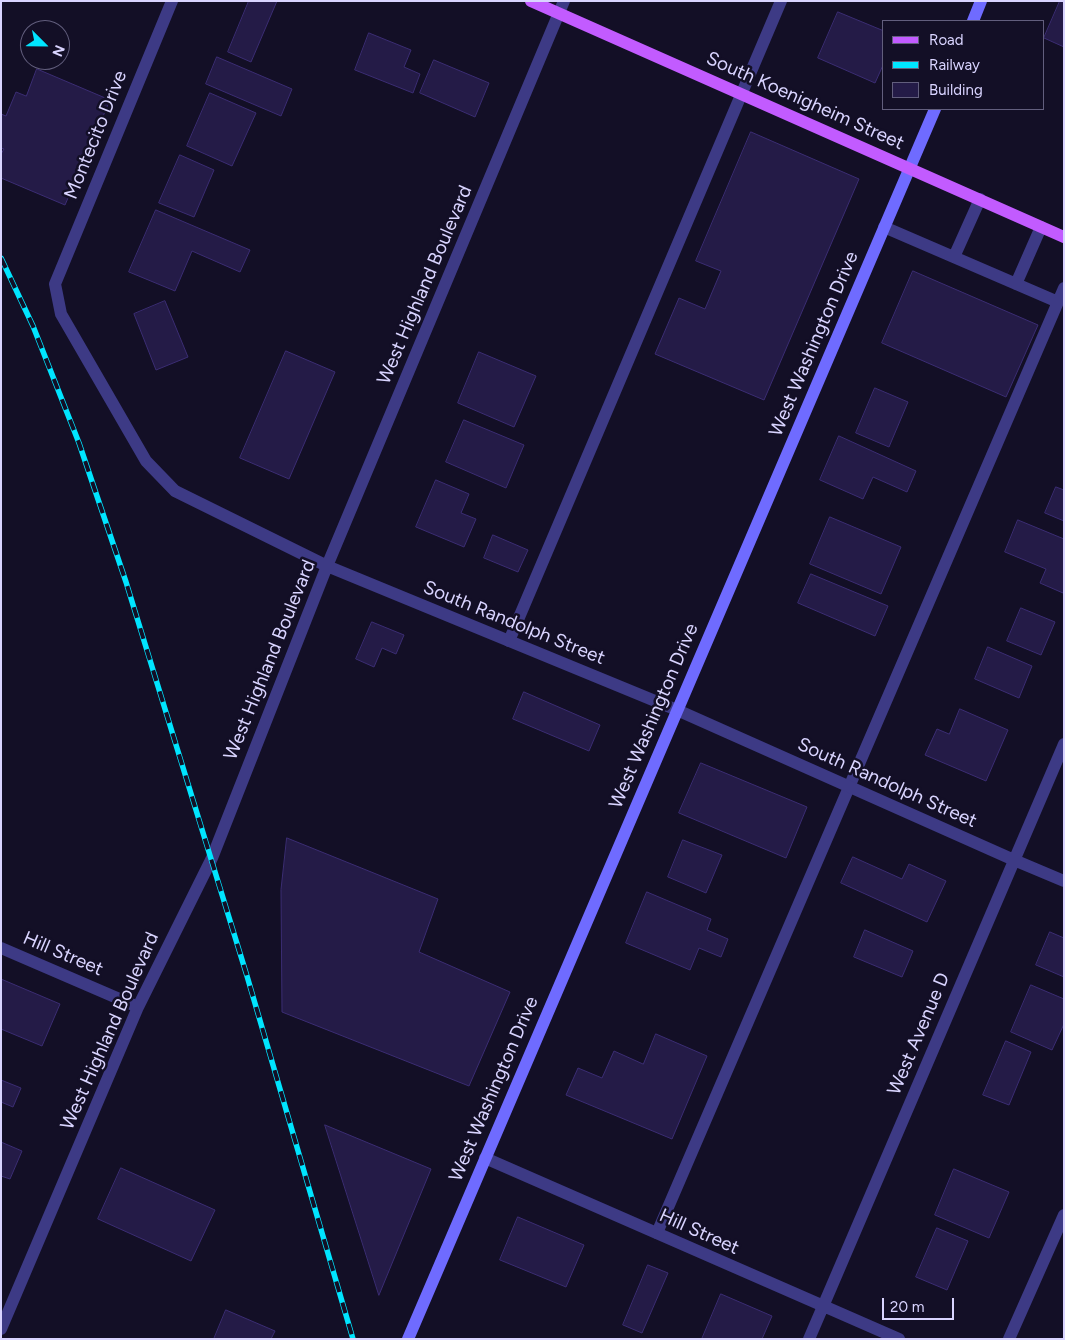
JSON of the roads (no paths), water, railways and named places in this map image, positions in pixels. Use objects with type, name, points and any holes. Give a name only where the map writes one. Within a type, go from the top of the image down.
[{"type":"main road","name":"South Koenigheim Street","points":[[531,1],[1064,236]]},
{"type":"street","name":"Montecito Drive","points":[[55,284],[172,1]]},
{"type":"street","name":"West Highland Boulevard","points":[[1,1329],[138,1007],[212,858],[327,566],[564,1]]},
{"type":"street","points":[[509,641],[781,1]]},
{"type":"street","points":[[973,20],[981,1]]},
{"type":"street","name":"West Washington Drive","points":[[408,1339],[935,110]]},
{"type":"street","points":[[954,257],[980,199]]},
{"type":"street","points":[[1016,284],[1041,226]]},
{"type":"street","points":[[884,227],[1058,302]]},
{"type":"street","name":"South Randolph Street","points":[[55,284],[61,314],[146,461],[175,491],[327,566],[677,710],[1014,860],[1064,880]]},
{"type":"street","points":[[657,1234],[1064,288]]},
{"type":"street","name":"West Avenue D","points":[[809,1339],[1064,744]]},
{"type":"street","name":"Hill Street","points":[[1,948],[138,1007]]},
{"type":"street","name":"Hill Street","points":[[485,1158],[899,1339]]},
{"type":"street","points":[[1009,1339],[1064,1215]]},
{"type":"railway","points":[[1,258],[33,326],[79,443],[126,582],[247,976],[353,1339]]}]
